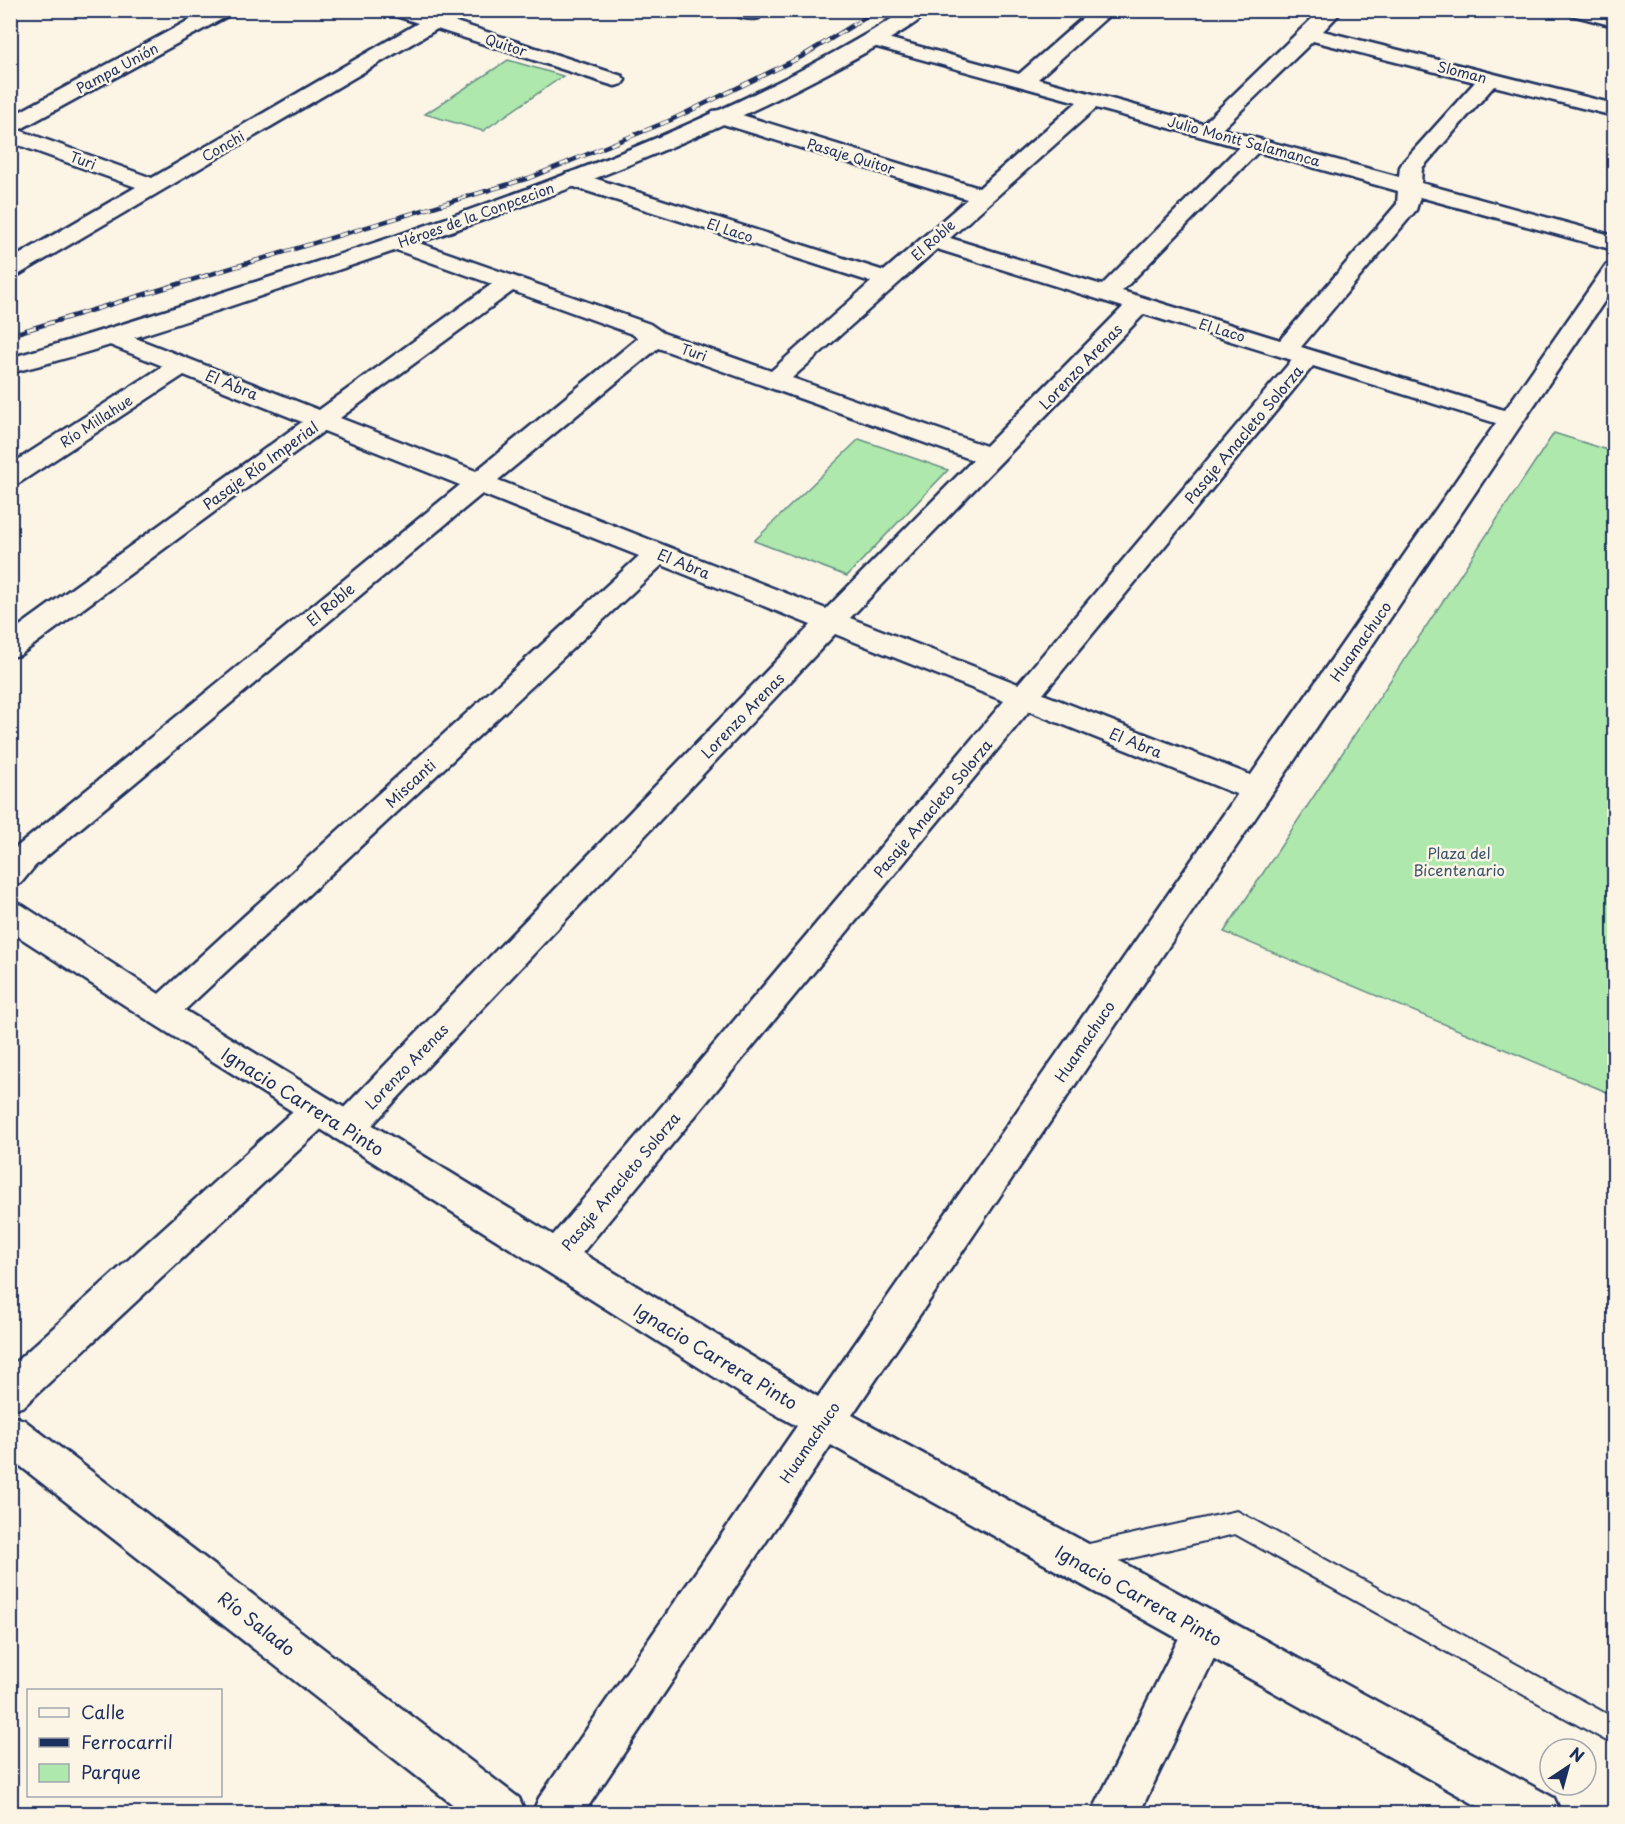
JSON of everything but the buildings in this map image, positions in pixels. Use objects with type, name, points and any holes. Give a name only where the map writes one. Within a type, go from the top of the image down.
[{"type":"street","name":"Pampa Unión","points":[[10,126],[224,10]]},
{"type":"street","name":"Quitor","points":[[397,10],[615,80]]},
{"type":"street","name":"Héroes de la Conpcecion","points":[[10,366],[111,337],[399,243],[573,179],[721,116],[873,40],[920,10]]},
{"type":"street","points":[[1023,81],[1105,10]]},
{"type":"street","points":[[1208,131],[1333,10]]},
{"type":"street","points":[[1575,10],[1614,20]]},
{"type":"street","name":"Conchi","points":[[10,270],[435,22]]},
{"type":"street","name":"Sloman","points":[[1309,34],[1614,110]]},
{"type":"street","name":"Julio Montt Salamanca","points":[[873,40],[1614,243]]},
{"type":"street","name":"Pasaje Anacleto Solorza","points":[[556,1258],[1024,697],[1296,353],[1408,205],[1411,167],[1489,79]]},
{"type":"street","name":"El Roble","points":[[775,380],[1092,100]]},
{"type":"street","name":"Pasaje Quitor","points":[[721,116],[982,196]]},
{"type":"street","name":"Turi","points":[[10,134],[155,186]]},
{"type":"street","points":[[1106,294],[1254,144]]},
{"type":"street","name":"El Laco","points":[[573,179],[888,280]]},
{"type":"street","name":"El Laco","points":[[933,240],[1511,420]]},
{"type":"street","name":"Turi","points":[[399,243],[642,329],[654,338],[992,457]]},
{"type":"street","name":"Huamachuco","points":[[555,1814],[1614,270]]},
{"type":"street","name":"Pasaje Río Imperial","points":[[10,648],[510,282]]},
{"type":"street","name":"Lorenzo Arenas","points":[[10,1393],[332,1119],[831,621],[1140,304]]},
{"type":"street","name":"El Abra","points":[[111,337],[1257,790]]},
{"type":"street","name":"El Roble","points":[[10,875],[24,858],[654,338]]},
{"type":"street","name":"Río Millahue","points":[[10,477],[182,364]]},
{"type":"street","name":"Miscanti","points":[[160,1012],[659,553]]},
{"type":"street","name":"Ignacio Carrera Pinto","points":[[10,914],[160,1012],[823,1421],[1538,1814]]},
{"type":"street","name":"Río Salado","points":[[10,1433],[503,1814]]},
{"type":"street","points":[[1114,1814],[1205,1631]]},
{"type":"lane","points":[[1074,1559],[1237,1522],[1614,1732]]},
{"type":"green space","points":[[508,60],[563,76],[483,131],[425,114]]},
{"type":"green space","name":"Plaza del Bicentenario","points":[[1554,433],[1614,452],[1614,1095],[1224,932]]},
{"type":"green space","points":[[859,439],[948,470],[847,576],[754,541]]},
{"type":"railway","points":[[10,335],[529,178],[671,120],[801,57],[878,10]]}]
